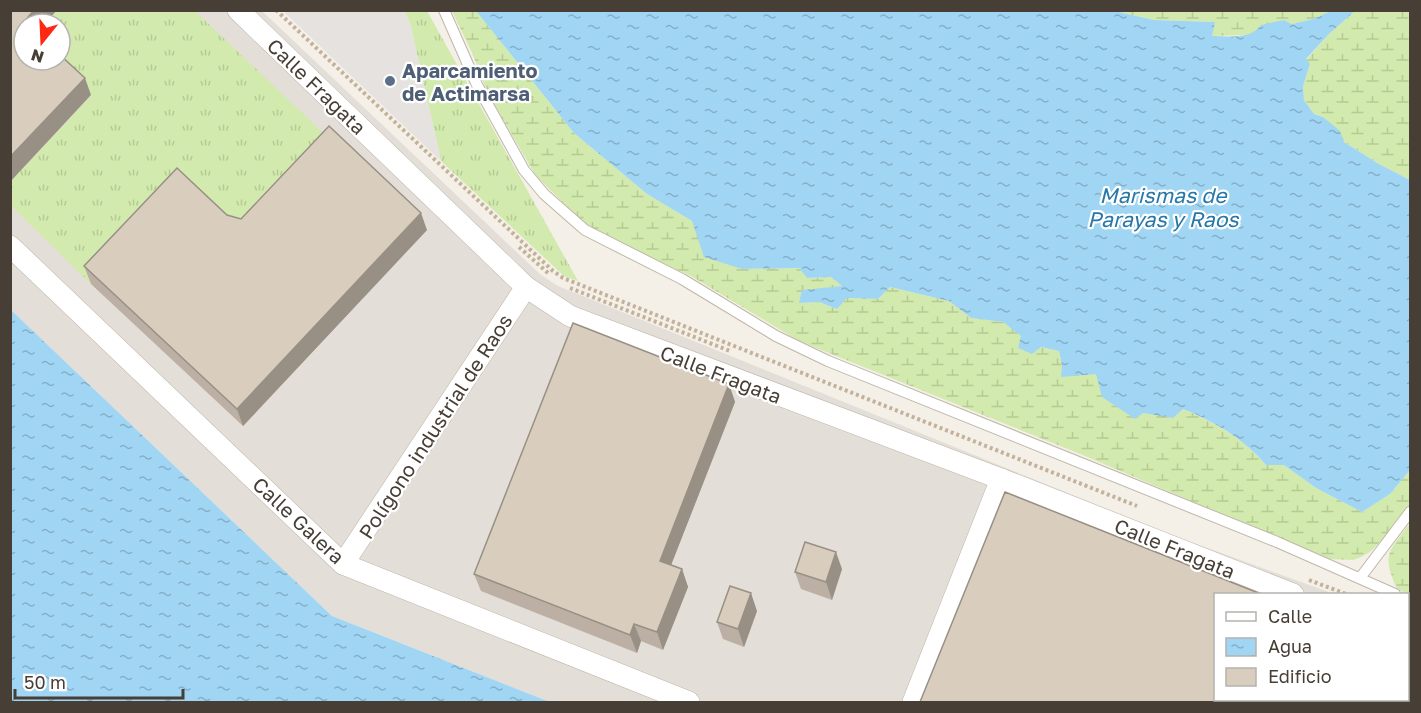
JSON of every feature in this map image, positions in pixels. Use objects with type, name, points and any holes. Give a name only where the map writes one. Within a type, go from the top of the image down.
[{"type":"street","name":"Calle Fragata","points":[[238,10],[526,287],[561,311],[590,325],[1001,479],[1290,593]]},
{"type":"street","name":"Calle Galera","points":[[10,246],[343,564],[689,702]]},
{"type":"street","name":"Polígono industrial de Raos","points":[[343,564],[526,287]]},
{"type":"street","points":[[913,702],[1001,479]]},
{"type":"lane","points":[[444,10],[477,85],[524,170],[544,194],[585,230],[682,279],[776,336],[828,361],[1267,537],[1393,593]]},
{"type":"lane","points":[[1360,578],[1410,512]]},
{"type":"shaded area","points":[[10,11],[262,11],[541,275],[558,286],[1169,534],[1331,593],[1214,593],[1214,701],[1409,701],[1410,625],[1410,702],[550,702],[332,616],[11,310]]},
{"type":"shaded area","name":"Aparcamiento de Actimarsa","points":[[283,11],[404,11],[410,23],[441,161]]},
{"type":"green space","points":[[195,11],[335,144],[243,241],[183,186],[91,284],[11,206],[10,182],[91,96],[70,72],[72,12],[56,12]]},
{"type":"green space","points":[[404,11],[427,11],[578,281],[564,276],[441,161],[410,23]]},
{"type":"green space","points":[[452,11],[476,11],[574,133],[647,194],[692,221],[742,269],[799,268],[807,278],[831,277],[843,287],[803,290],[800,303],[819,302],[837,309],[847,298],[878,299],[890,287],[949,301],[971,318],[1003,322],[1022,336],[1019,349],[1041,347],[1059,351],[1062,365],[1096,374],[1122,409],[1135,418],[1143,413],[1173,417],[1183,409],[1228,432],[1266,465],[1284,465],[1316,488],[1362,512],[1390,494],[1410,470],[1410,505],[1388,534],[1370,552],[1353,560],[1327,559],[1085,456],[799,341],[691,276],[618,243],[585,224],[536,176],[488,94]]},
{"type":"green space","points":[[1101,11],[1331,11],[1313,19],[1292,24],[1284,20],[1248,35],[1211,36],[1215,22],[1154,20],[1119,12]]},
{"type":"green space","points":[[1355,11],[1410,11],[1410,180],[1344,142],[1323,117],[1314,114],[1304,100],[1303,85],[1310,65],[1306,60],[1329,34]]},
{"type":"green space","points":[[1410,523],[1410,595],[1397,589],[1392,577],[1389,560],[1392,547]]},
{"type":"water","name":"Marismas de Parayas y Raos","points":[[476,11],[1119,12],[1154,20],[1215,22],[1212,36],[1232,36],[1245,35],[1261,25],[1284,20],[1292,24],[1313,19],[1331,11],[1355,11],[1306,59],[1310,64],[1303,86],[1304,100],[1314,114],[1323,117],[1340,131],[1344,142],[1410,180],[1410,470],[1390,494],[1362,512],[1316,488],[1284,465],[1266,465],[1228,432],[1183,409],[1173,418],[1143,413],[1135,419],[1102,397],[1096,374],[1061,377],[1062,365],[1059,351],[1041,347],[1032,354],[1018,348],[1021,336],[1003,322],[971,318],[949,301],[890,287],[878,299],[847,298],[837,309],[819,302],[799,303],[802,290],[842,286],[831,277],[807,278],[799,268],[742,269],[704,257],[692,221],[647,194],[574,133]]},
{"type":"water","points":[[11,310],[332,616],[550,702],[11,702]]},
{"type":"building","points":[[10,10],[34,10],[32,12],[12,12],[12,72],[72,72],[72,66],[85,78],[10,157]]},
{"type":"building","points":[[329,126],[421,213],[237,409],[84,266],[177,168],[227,215],[241,219]]},
{"type":"building","points":[[573,323],[729,384],[660,561],[682,569],[657,632],[634,624],[630,635],[474,574]]},
{"type":"building","points":[[1005,492],[1258,593],[1214,593],[1214,701],[1409,701],[1410,654],[1410,702],[920,702]]},
{"type":"building","points":[[805,542],[836,552],[826,582],[795,572]]},
{"type":"building","points":[[730,586],[751,593],[738,629],[717,622]]},
{"type":"place","name":"Aparcamiento de Actimarsa","points":[[390,81]]}]
